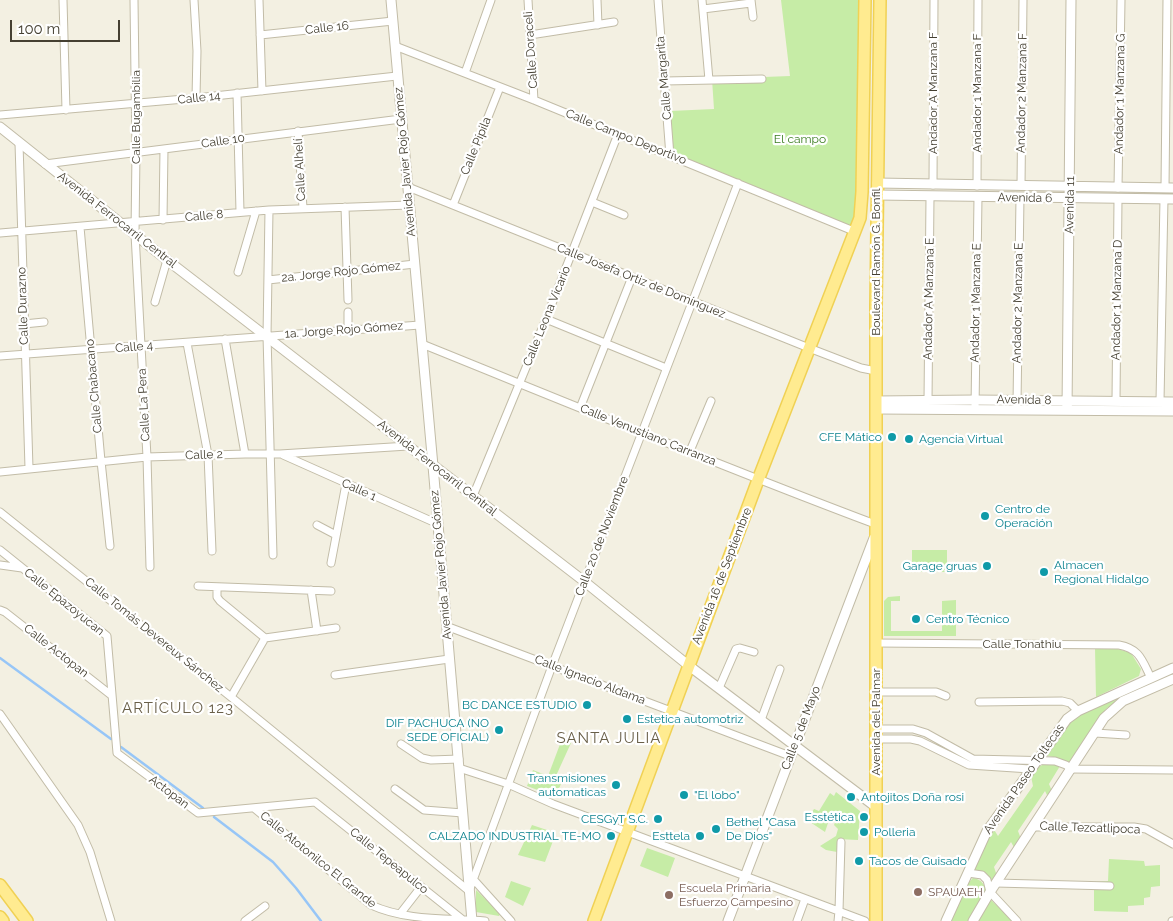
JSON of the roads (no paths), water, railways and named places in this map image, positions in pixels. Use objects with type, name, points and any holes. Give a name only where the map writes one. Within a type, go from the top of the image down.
[{"type":"main road","name":"Boulevard Ramón G. Bonfil","points":[[856,232],[860,218],[862,192],[865,0]]},
{"type":"main road","name":"Boulevard Ramón G. Bonfil","points":[[875,524],[876,189],[880,0]]},
{"type":"main road","name":"Avenida 16 de Septiembre","points":[[594,921],[758,480],[856,232]]},
{"type":"main road","name":"Avenida del Palmar","points":[[875,524],[876,921]]},
{"type":"main road","points":[[0,884],[27,921]]},
{"type":"main road","points":[[0,917],[3,921]]},
{"type":"street","points":[[63,0],[66,110]]},
{"type":"street","name":"Calle Bugambilia","points":[[134,0],[136,104],[135,234]]},
{"type":"street","points":[[194,0],[197,51],[196,98]]},
{"type":"street","points":[[260,0],[262,91]]},
{"type":"street","name":"Avenida Javier Rojo Gómez","points":[[391,0],[459,764],[469,891],[469,920]]},
{"type":"street","points":[[465,73],[491,0]]},
{"type":"street","name":"Calle Doraceli","points":[[528,0],[534,100]]},
{"type":"street","points":[[596,0],[598,25]]},
{"type":"street","name":"Calle Margarita","points":[[658,0],[670,156]]},
{"type":"street","points":[[702,0],[710,80]]},
{"type":"street","name":"Andador A Manzana F","points":[[933,185],[934,0]]},
{"type":"street","name":"Andador 1 Manzana F","points":[[977,186],[978,0]]},
{"type":"street","name":"Andador 2 Manzana F","points":[[1021,186],[1023,0]]},
{"type":"street","name":"Avenida 11","points":[[1068,405],[1071,0]]},
{"type":"street","name":"Andador 1 Manzana G","points":[[1118,188],[1121,0]]},
{"type":"street","points":[[1167,0],[1169,188]]},
{"type":"street","points":[[703,9],[751,1],[753,17]]},
{"type":"street","name":"Calle 16","points":[[260,35],[393,21]]},
{"type":"street","points":[[530,35],[614,22]]},
{"type":"street","name":"Calle Campo Deportivo","points":[[395,46],[534,100],[856,232]]},
{"type":"street","name":"Calle 14","points":[[0,115],[136,104],[398,76]]},
{"type":"street","points":[[665,82],[762,79]]},
{"type":"street","name":"Calle Pípila","points":[[453,205],[500,87]]},
{"type":"street","points":[[237,93],[240,212]]},
{"type":"street","name":"Calle 10","points":[[45,164],[238,138],[401,119]]},
{"type":"street","name":"Avenida Ferrocarril Central","points":[[0,128],[167,260],[585,582],[688,665],[876,807]]},
{"type":"street","name":"Calle Alhelí","points":[[298,131],[303,208]]},
{"type":"street","name":"Calle Leona Vicario","points":[[473,496],[546,319],[618,134]]},
{"type":"street","name":"Calle Durazno","points":[[19,143],[20,232],[29,468]]},
{"type":"street","points":[[163,220],[164,148]]},
{"type":"street","name":"Calle 20 de Noviembre","points":[[469,891],[552,666],[738,183]]},
{"type":"street","name":"Avenida 6","points":[[876,189],[933,185],[1169,188]]},
{"type":"street","name":"Calle Josefa Ortiz de Domínguez","points":[[408,187],[691,302],[861,368],[876,371]]},
{"type":"street","name":"Avenida 6","points":[[876,189],[930,197],[1168,199]]},
{"type":"street","name":"Andador A Manzana E","points":[[928,401],[930,197]]},
{"type":"street","name":"Andador 1 Manzana E","points":[[975,409],[978,197]]},
{"type":"street","name":"Andador 2 Manzana E","points":[[1017,405],[1020,197]]},
{"type":"street","name":"Andador 1 Manzana D","points":[[1116,400],[1118,199]]},
{"type":"street","points":[[1160,401],[1168,199]]},
{"type":"street","points":[[592,202],[624,215]]},
{"type":"street","name":"Calle 8","points":[[0,233],[269,210],[409,205]]},
{"type":"street","points":[[345,206],[348,300]]},
{"type":"street","points":[[269,210],[267,336],[273,555]]},
{"type":"street","points":[[238,272],[256,211]]},
{"type":"street","name":"Calle Chabacano","points":[[80,227],[110,546]]},
{"type":"street","name":"Calle La Pera","points":[[135,234],[147,457],[150,567]]},
{"type":"street","points":[[155,302],[167,260]]},
{"type":"street","name":"2a. Jorge Rojo Gómez","points":[[268,280],[414,264]]},
{"type":"street","points":[[580,408],[632,277]]},
{"type":"street","points":[[348,312],[348,330]]},
{"type":"street","points":[[546,319],[666,368]]},
{"type":"street","points":[[24,324],[44,322]]},
{"type":"street","name":"1a. Jorge Rojo Gómez","points":[[267,336],[420,324]]},
{"type":"street","name":"Calle 4","points":[[0,356],[267,336]]},
{"type":"street","points":[[225,339],[245,454]]},
{"type":"street","points":[[187,343],[208,455],[212,551]]},
{"type":"street","name":"Calle Venustiano Carranza","points":[[422,344],[758,480],[875,524]]},
{"type":"street","name":"Avenida 8","points":[[876,405],[975,400],[1017,405]]},
{"type":"street","name":"Avenida 8","points":[[1068,405],[1116,400],[1173,402]]},
{"type":"street","points":[[690,451],[711,401]]},
{"type":"street","name":"Avenida 8","points":[[876,405],[975,409],[1017,405],[1068,405],[1173,411]]},
{"type":"street","name":"Calle 2","points":[[0,470],[147,457],[280,454],[408,446]]},
{"type":"street","name":"Calle 1","points":[[280,454],[438,524]]},
{"type":"street","points":[[331,563],[346,484]]},
{"type":"street","name":"Calle Tomás Devereux Sánchez","points":[[0,512],[469,891]]},
{"type":"street","points":[[317,525],[336,536]]},
{"type":"street","name":"Calle 5 de Mayo","points":[[728,921],[875,536]]},
{"type":"street","name":"Calle Epazoyucan","points":[[0,550],[107,636],[111,695]]},
{"type":"street","points":[[0,565],[22,568]]},
{"type":"street","points":[[198,586],[331,590]]},
{"type":"street","points":[[217,587],[217,597],[220,601],[265,638],[336,628]]},
{"type":"street","points":[[311,590],[317,631]]},
{"type":"street","name":"Calle Actopan","points":[[0,610],[111,695]]},
{"type":"street","name":"Calle Ignacio Aldama","points":[[446,626],[790,756]]},
{"type":"street","points":[[231,697],[265,638]]},
{"type":"street","name":"Calle Tonathiu","points":[[875,643],[1128,646],[1140,655],[1151,678]]},
{"type":"street","points":[[719,688],[736,649],[740,648],[754,652]]},
{"type":"street","points":[[335,674],[449,659]]},
{"type":"street","name":"Avenida Paseo Toltecas","points":[[946,921],[987,831],[1066,719],[1078,711],[1173,668]]},
{"type":"street","points":[[761,720],[780,669]]},
{"type":"street","points":[[973,921],[1104,718],[1118,705],[1173,679]]},
{"type":"street","points":[[876,692],[936,692],[946,696]]},
{"type":"street","name":"Actopan","points":[[111,695],[117,754],[198,813],[315,802]]},
{"type":"street","points":[[979,702],[1062,701],[1070,703],[1078,711]]},
{"type":"street","points":[[0,714],[78,826],[90,852],[111,921]]},
{"type":"street","points":[[876,734],[913,729],[926,733],[973,759],[1033,765],[1055,761],[1066,764],[1072,769],[1173,770]]},
{"type":"street","points":[[1095,733],[1126,735]]},
{"type":"street","points":[[401,744],[422,758],[459,764],[553,804],[864,921]]},
{"type":"street","points":[[395,790],[424,810],[463,813]]},
{"type":"street","name":"Calle Tepeapulco","points":[[315,802],[421,887],[469,920]]},
{"type":"street","name":"Calle Atotonilco El Grande","points":[[254,808],[371,905],[384,911],[400,914],[450,920],[485,921]]},
{"type":"street","name":"Calle Tezcatlipoca","points":[[1034,826],[1134,827],[1146,829],[1173,844]]},
{"type":"street","points":[[838,921],[841,842]]},
{"type":"street","points":[[968,873],[982,875],[987,880],[990,892],[1017,921]]},
{"type":"street","points":[[474,880],[511,921]]},
{"type":"street","points":[[996,883],[1110,886]]},
{"type":"street","points":[[400,914],[421,887]]},
{"type":"street","points":[[797,921],[805,899]]},
{"type":"street","points":[[245,921],[265,906]]},
{"type":"waterway","points":[[0,658],[111,739]]},
{"type":"waterway","points":[[121,747],[203,808]]},
{"type":"waterway","points":[[214,817],[273,862],[321,921]]},
{"type":"place","name":"CFE Mático","points":[[892,437]]},
{"type":"place","name":"Agencia Virtual","points":[[909,439]]},
{"type":"place","name":"Centro de Operación","points":[[985,516]]},
{"type":"place","name":"Garage gruas","points":[[987,566]]},
{"type":"place","name":"Almacen Regional Hidalgo","points":[[1044,572]]},
{"type":"place","name":"Centro Técnico","points":[[916,619]]},
{"type":"place","name":"BC DANCE ESTUDIO","points":[[587,705]]},
{"type":"place","name":"Estetica automotriz","points":[[627,719]]},
{"type":"place","name":"DIF PACHUCA (NO SEDE OFICIAL)","points":[[499,730]]},
{"type":"place","name":"Transmisiones automaticas","points":[[616,785]]},
{"type":"place","name":"\"El lobo\"","points":[[684,795]]},
{"type":"place","name":"Antojitos Doña rosi","points":[[851,797]]},
{"type":"place","name":"Esstética","points":[[864,817]]},
{"type":"place","name":"CESGyT S.C.","points":[[658,819]]},
{"type":"place","name":"Bethel \"Casa De Dios\"","points":[[716,829]]},
{"type":"place","name":"Polleria","points":[[864,832]]},
{"type":"place","name":"CALZADO INDUSTRIAL TE-MO","points":[[611,836]]},
{"type":"place","name":"Esttela","points":[[700,836]]},
{"type":"place","name":"Tacos de Guisado","points":[[859,861]]},
{"type":"place","name":"SPAUAEH","points":[[918,892]]},
{"type":"place","name":"Escuela Primaria Esfuerzo Campesino","points":[[669,895]]},
{"type":"district","name":"ARTÍCULO 123","points":[[178,708]]},
{"type":"district","name":"SANTA JULIA","points":[[609,738]]},
{"type":"park label","name":"El campo","points":[[800,139]]}]
